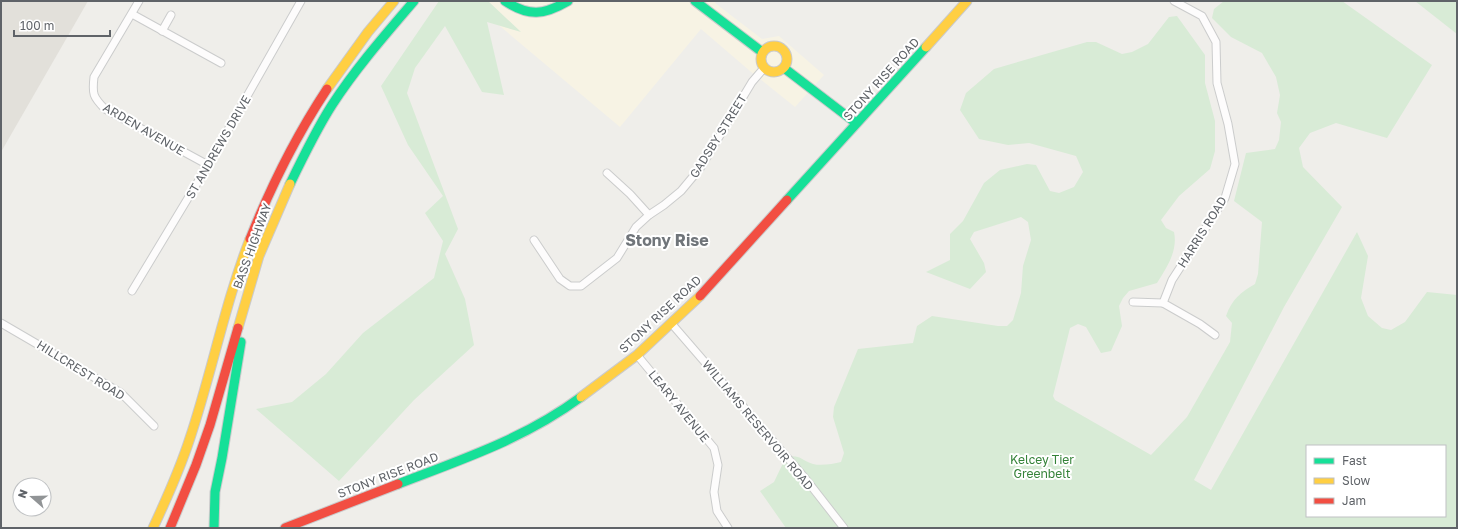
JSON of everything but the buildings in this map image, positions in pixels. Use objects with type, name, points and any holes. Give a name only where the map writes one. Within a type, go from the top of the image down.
[{"type":"main road","name":"BASS HIGHWAY","points":[[153,528],[187,445],[203,397],[236,278],[251,234],[267,195],[283,162],[335,76],[394,1]]},
{"type":"main road","name":"BASS HIGHWAY","points":[[170,528],[196,465],[210,425],[259,256],[286,191],[331,108],[357,70],[414,1]]},
{"type":"main road","points":[[504,1],[514,8],[541,13],[555,9],[568,1]]},
{"type":"main road","points":[[695,1],[762,52]]},
{"type":"main road","name":"STONY RISE ROAD","points":[[284,528],[378,490],[469,457],[510,440],[559,413],[637,355],[698,298],[967,1]]},
{"type":"main road","points":[[773,45],[782,48],[785,51],[787,59],[784,68],[772,72],[764,68],[760,60],[762,52],[769,46],[773,45]]},
{"type":"main road","points":[[784,68],[856,123]]},
{"type":"main road","points":[[215,526],[215,492],[246,310],[259,256]]},
{"type":"street","name":"ARDEN AVENUE","points":[[139,1],[94,77],[92,89],[95,100],[105,109],[208,165]]},
{"type":"street","name":"ST ANDREWS DRIVE","points":[[132,291],[208,165],[301,1]]},
{"type":"street","name":"HARRIS ROAD","points":[[1163,303],[1172,280],[1225,198],[1235,164],[1228,124],[1218,83],[1216,42],[1202,16],[1174,1]]},
{"type":"street","points":[[132,14],[221,63]]},
{"type":"street","points":[[162,31],[171,15]]},
{"type":"street","name":"GADSBY STREET","points":[[534,240],[560,279],[570,286],[581,286],[617,258],[636,227],[649,215],[682,191],[700,167],[752,82],[764,68]]},
{"type":"street","points":[[606,173],[630,194],[649,215]]},
{"type":"street","points":[[1132,302],[1163,303],[1200,324],[1215,335]]},
{"type":"street","name":"HILLCREST ROAD","points":[[1,322],[121,392],[154,426]]},
{"type":"street","name":"WILLIAMS RESERVOIR ROAD","points":[[671,323],[805,478],[844,528]]},
{"type":"street","name":"LEARY AVENUE","points":[[637,355],[714,448],[718,465],[714,492],[717,511],[728,528]]},
{"type":"shaded area","points":[[1,1],[88,1],[1,152]]},
{"type":"shaded area","points":[[470,1],[716,1],[715,3],[762,39],[779,36],[824,75],[795,107],[701,29],[620,127]]},
{"type":"green space","points":[[439,1],[488,1],[521,32],[487,22],[504,95],[482,92],[445,26],[415,68],[407,93],[458,229],[445,254],[465,299],[474,345],[414,400],[339,481],[256,409],[292,402],[326,374],[363,333],[434,278],[443,241],[425,213],[443,196],[408,145],[381,86]]},
{"type":"green space","name":"Kelcey Tier Greenbelt","points":[[1224,1],[1342,1],[1432,65],[1387,138],[1336,123],[1310,133],[1299,148],[1303,167],[1342,207],[1284,307],[1194,480],[1211,490],[1357,232],[1368,256],[1361,298],[1368,316],[1382,328],[1391,330],[1405,322],[1427,292],[1457,295],[1457,528],[786,528],[760,491],[774,482],[786,457],[798,457],[816,465],[841,462],[844,453],[833,417],[834,407],[858,349],[913,343],[917,326],[932,316],[998,326],[1007,326],[1013,320],[1021,293],[1023,266],[1031,240],[1028,222],[1021,217],[974,232],[970,239],[984,263],[986,272],[970,289],[926,272],[950,260],[950,234],[963,221],[984,183],[1000,170],[1027,164],[1036,165],[1050,191],[1059,193],[1074,187],[1083,172],[1076,156],[1029,143],[1008,145],[979,139],[960,110],[966,93],[994,69],[1087,42],[1096,42],[1122,54],[1132,52],[1148,44],[1169,17],[1177,16],[1205,55],[1205,83],[1215,121],[1215,151],[1210,169],[1179,196],[1161,220],[1166,228],[1174,232],[1175,239],[1171,259],[1157,283],[1129,291],[1123,298],[1119,306],[1122,326],[1111,351],[1101,353],[1086,327],[1078,324],[1070,328],[1053,396],[1055,400],[1151,455],[1187,417],[1230,342],[1232,323],[1226,316],[1228,310],[1234,301],[1245,290],[1255,284],[1258,274],[1262,222],[1234,201],[1246,153],[1275,149],[1279,140],[1281,122],[1277,113],[1280,95],[1276,77],[1262,53],[1231,37],[1212,18],[1214,9]]},
{"type":"green space","points":[[1415,1],[1457,1],[1457,34]]},
{"type":"traffic: fast","points":[[290,184],[315,134],[341,91],[371,52],[414,1]]},
{"type":"traffic: fast","points":[[505,1],[529,12],[544,11],[568,1]]},
{"type":"traffic: fast","points":[[695,1],[762,52]]},
{"type":"traffic: fast","points":[[787,200],[926,47]]},
{"type":"traffic: fast","points":[[784,68],[856,123]]},
{"type":"traffic: fast","points":[[214,528],[215,492],[241,342]]},
{"type":"traffic: fast","points":[[398,484],[492,447],[538,425],[581,397]]},
{"type":"traffic: slow","points":[[327,89],[368,32],[394,1]]},
{"type":"traffic: slow","points":[[926,47],[967,1]]},
{"type":"traffic: slow","points":[[774,46],[784,49],[787,59],[784,69],[774,72],[764,69],[761,59],[764,49],[774,46]]},
{"type":"traffic: slow","points":[[238,328],[259,256],[290,184]]},
{"type":"traffic: slow","points":[[153,528],[173,483],[190,438],[233,288],[250,239]]},
{"type":"traffic: slow","points":[[581,397],[637,355],[700,296]]},
{"type":"traffic: jam","points":[[250,239],[285,162],[327,89]]},
{"type":"traffic: jam","points":[[700,296],[787,200]]},
{"type":"traffic: jam","points":[[170,528],[196,465],[210,425],[238,328]]},
{"type":"traffic: jam","points":[[285,528],[398,484]]},
{"type":"district","name":"Stony Rise","points":[[667,240]]}]
